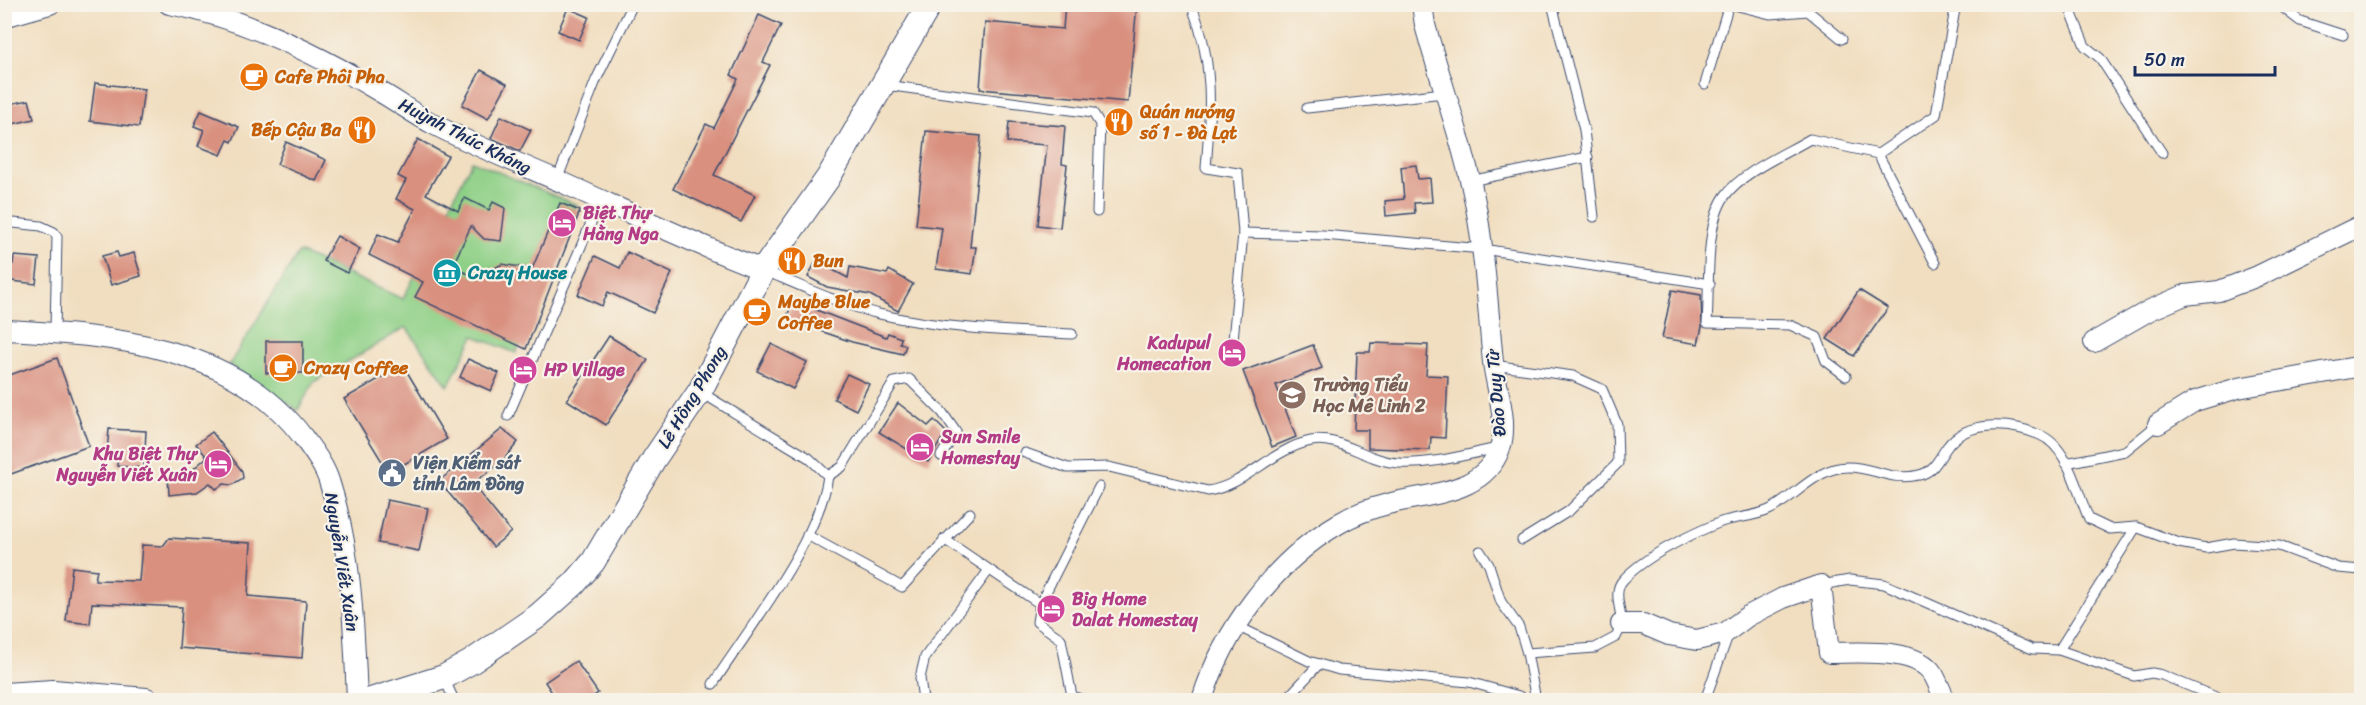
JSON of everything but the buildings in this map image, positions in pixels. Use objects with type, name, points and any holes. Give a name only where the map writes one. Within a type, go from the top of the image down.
[{"type":"street","points":[[4,17],[50,4]]},
{"type":"street","name":"Huỳnh Thúc Kháng","points":[[169,4],[198,7],[260,31],[376,89],[435,125],[509,162],[557,180],[713,251],[763,270]]},
{"type":"street","name":"Lê Hồng Phong","points":[[371,700],[444,677],[471,662],[538,616],[574,584],[593,562],[654,459],[700,391],[763,270],[828,178],[930,4]]},
{"type":"street","name":"Đào Duy Từ","points":[[1202,700],[1208,681],[1237,627],[1256,597],[1290,561],[1337,524],[1388,504],[1455,491],[1476,478],[1491,464],[1500,448],[1500,406],[1493,365],[1489,292],[1482,249],[1469,182],[1422,5]]},
{"type":"street","points":[[2094,342],[2168,302],[2185,295],[2218,291],[2258,276],[2361,225]]},
{"type":"street","name":"Nguyễn Viết Xuân","points":[[4,330],[82,334],[158,348],[218,368],[266,397],[287,416],[318,457],[330,482],[348,578],[357,700]]},
{"type":"street","points":[[2158,424],[2195,401],[2238,388],[2361,366]]},
{"type":"street","points":[[1621,624],[1643,624],[1669,635],[1697,640],[1725,633],[1748,616],[1783,598],[1821,585],[1829,653],[1880,653],[1912,659],[1933,672],[1945,700]]},
{"type":"street","points":[[4,695],[147,700]]},
{"type":"lane","points":[[557,180],[596,80],[633,4]]},
{"type":"lane","points":[[1191,4],[1204,36],[1210,77],[1206,168],[1238,173],[1243,233],[1232,351]]},
{"type":"lane","points":[[1552,4],[1569,63],[1588,157],[1594,217]]},
{"type":"lane","points":[[1705,84],[1730,4],[1770,14],[1808,11],[1842,39]]},
{"type":"lane","points":[[1846,376],[1826,361],[1818,337],[1790,325],[1707,323],[1712,228],[1725,196],[1743,178],[1810,139],[1878,154],[1936,115],[1956,4]]},
{"type":"lane","points":[[2068,4],[2085,46],[2100,58],[2162,153]]},
{"type":"lane","points":[[2278,4],[2300,21],[2343,35]]},
{"type":"lane","points":[[883,85],[1093,113],[1100,124],[1097,212]]},
{"type":"lane","points":[[1307,108],[1444,93]]},
{"type":"lane","points":[[1878,154],[1935,263]]},
{"type":"lane","points":[[1469,182],[1588,157]]},
{"type":"lane","points":[[508,416],[602,200]]},
{"type":"lane","points":[[4,222],[41,226],[54,232],[57,237],[55,332]]},
{"type":"lane","points":[[1243,233],[1323,235],[1482,249],[1710,284]]},
{"type":"lane","points":[[763,270],[845,304],[899,318],[979,330],[1072,334]]},
{"type":"lane","points":[[1493,365],[1573,376],[1602,389],[1617,424],[1618,463],[1569,511],[1522,540]]},
{"type":"lane","points":[[828,476],[842,467],[894,382],[909,380],[942,412],[956,432],[941,456]]},
{"type":"lane","points":[[700,391],[809,458],[828,476]]},
{"type":"lane","points":[[2066,463],[2125,451],[2158,424]]},
{"type":"lane","points":[[1527,653],[1595,648],[1616,637],[1621,624],[1618,600],[1621,582],[1650,557],[1721,522],[1768,511],[1790,498],[1817,476],[1847,467],[1896,478],[1922,475],[1937,464],[1948,446],[1963,432],[1989,426],[2015,428],[2041,436],[2054,445],[2066,463],[2089,519],[2110,529],[2136,527],[2179,543],[2206,548],[2234,543],[2279,546],[2338,568],[2361,570]]},
{"type":"lane","points":[[1025,453],[1068,468],[1109,467],[1208,491],[1223,489],[1281,452],[1312,440],[1338,442],[1373,460],[1398,464],[1423,463],[1500,448]]},
{"type":"lane","points":[[713,684],[801,548],[826,492],[828,476]]},
{"type":"lane","points":[[1083,700],[1072,696],[1061,639],[1037,622],[1040,604],[1099,488]]},
{"type":"lane","points":[[807,535],[902,587],[970,513]]},
{"type":"lane","points":[[2059,650],[2136,527]]},
{"type":"lane","points":[[944,539],[1040,604]]},
{"type":"lane","points":[[1480,551],[1489,565],[1501,602],[1519,627],[1527,653],[1536,700]]},
{"type":"lane","points":[[923,700],[920,678],[925,657],[988,570]]},
{"type":"lane","points":[[1821,585],[1850,580],[1884,584],[2032,649],[2059,650],[2126,675],[2152,673],[2162,675],[2223,700]]},
{"type":"lane","points":[[1237,627],[1319,664],[1339,670],[1469,682],[1519,696],[1524,700]]},
{"type":"lane","points":[[1705,700],[1731,628]]},
{"type":"lane","points":[[1288,700],[1319,664]]},
{"type":"lane","points":[[444,677],[454,700]]},
{"type":"green space","points":[[472,161],[577,205],[516,353],[474,336],[448,386],[406,327],[314,382],[298,410],[229,365],[299,252],[403,299]]},
{"type":"place","name":"Cafe Phôi Pha","points":[[254,77]]},
{"type":"place","name":"Quán nướng số 1 - Đà Lạt","points":[[1119,122]]},
{"type":"place","name":"Bếp Cậu Ba","points":[[362,130]]},
{"type":"place","name":"Biệt Thự Hằng Nga","points":[[562,223]]},
{"type":"place","name":"Bun","points":[[792,261]]},
{"type":"place","name":"Crazy House","points":[[447,273]]},
{"type":"place","name":"Maybe Blue Coffee","points":[[757,312]]},
{"type":"place","name":"Kadupul Homecation","points":[[1232,353]]},
{"type":"place","name":"Crazy Coffee","points":[[283,368]]},
{"type":"place","name":"HP Village","points":[[523,370]]},
{"type":"place","name":"Trường Tiểu Học Mê Linh 2","points":[[1292,395]]},
{"type":"place","name":"Sun Smile Homestay","points":[[920,447]]},
{"type":"place","name":"Khu Biệt Thự Nguyễn Viết Xuân","points":[[218,464]]},
{"type":"place","name":"Viện Kiểm sát tỉnh Lâm Đồng","points":[[392,473]]},
{"type":"place","name":"Big Home Dalat Homestay","points":[[1051,609]]}]
